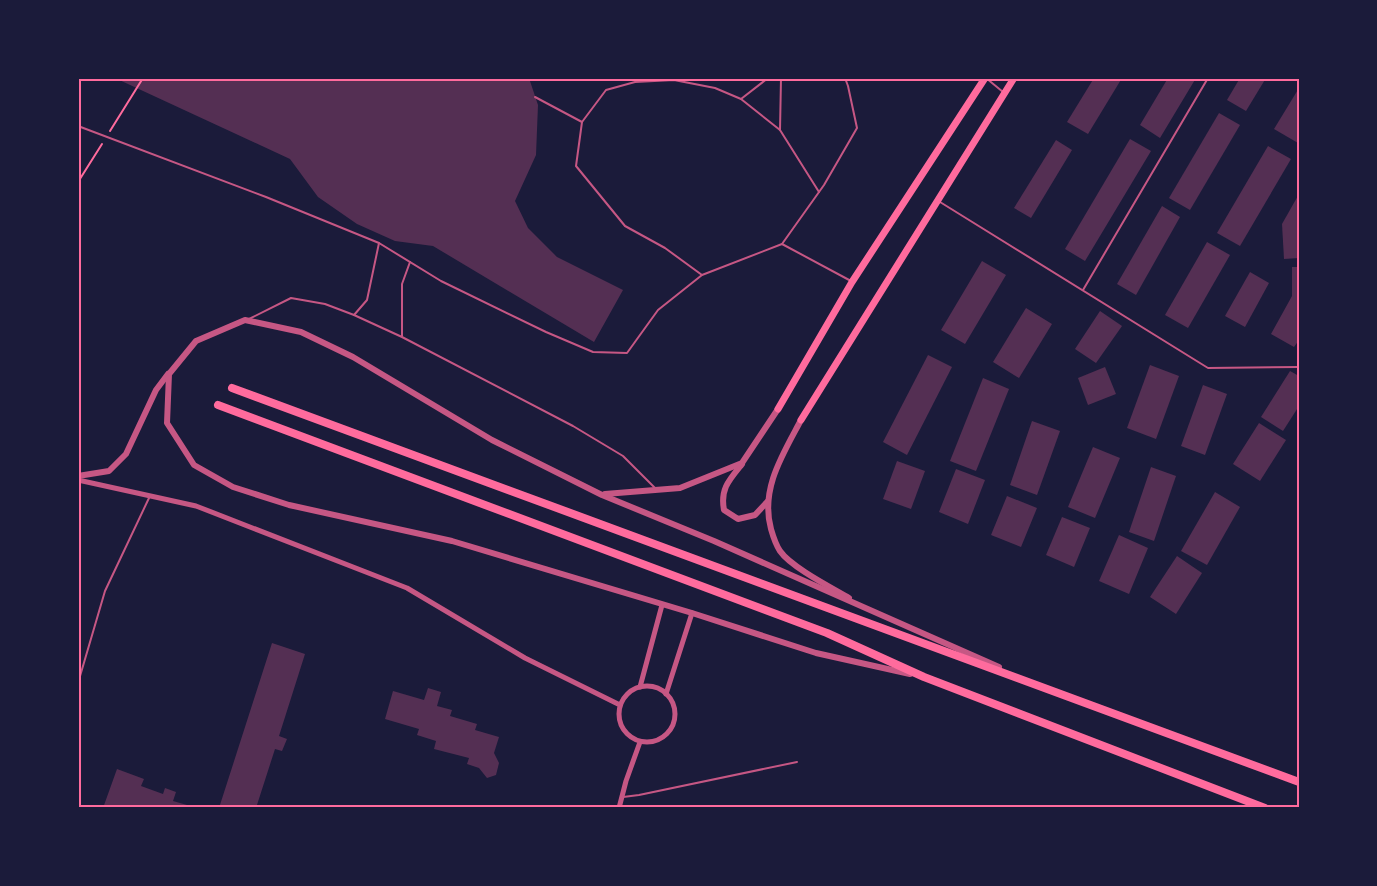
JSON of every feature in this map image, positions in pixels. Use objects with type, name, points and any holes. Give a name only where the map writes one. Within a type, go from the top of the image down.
[{"type":"highway","points":[[232,388],[1299,782]]},
{"type":"highway","points":[[218,405],[816,628],[924,677],[1265,808]]},
{"type":"main road","points":[[778,409],[852,282],[986,78]]},
{"type":"main road","points":[[801,420],[1014,78]]},
{"type":"street","points":[[78,476],[109,471],[126,454],[156,390],[196,342],[246,320],[301,332],[353,357],[492,440],[602,495],[714,541],[1057,693]]},
{"type":"street","points":[[169,374],[167,423],[194,465],[233,487],[289,505],[452,542],[692,613],[816,653],[924,677]]},
{"type":"street","points":[[768,501],[755,515],[738,519],[724,510],[722,497],[727,483],[778,409]]},
{"type":"street","points":[[801,420],[772,476],[768,501],[769,521],[780,552],[803,571],[873,612]]},
{"type":"street","points":[[602,495],[680,488],[742,463]]},
{"type":"street","points":[[78,480],[196,506],[407,588],[525,658],[620,705]]},
{"type":"street","points":[[640,687],[662,605]]},
{"type":"street","points":[[666,694],[692,613]]},
{"type":"street","points":[[650,686],[666,694],[671,701],[674,719],[671,728],[658,740],[650,742],[632,738],[620,724],[620,705],[632,690],[640,687],[650,686]]},
{"type":"street","points":[[619,808],[640,741]]},
{"type":"lane","points":[[741,99],[768,78]]},
{"type":"lane","points":[[780,130],[782,78]]},
{"type":"lane","points":[[78,126],[266,197],[379,243],[472,296],[593,352],[627,353],[658,310],[702,276],[782,244],[819,192],[857,128],[845,78]]},
{"type":"lane","points":[[986,78],[1005,93]]},
{"type":"lane","points":[[1083,290],[1208,78]]},
{"type":"lane","points":[[702,276],[665,248],[625,226],[576,166],[582,122],[606,90],[635,82],[674,80],[715,88],[741,99],[780,130],[819,192]]},
{"type":"lane","points":[[535,97],[582,122]]},
{"type":"lane","points":[[937,201],[1208,369],[1299,367]]},
{"type":"lane","points":[[354,315],[367,300],[379,243]]},
{"type":"lane","points":[[782,244],[852,282]]},
{"type":"lane","points":[[402,337],[402,284],[410,262]]},
{"type":"lane","points":[[246,320],[291,298],[325,304],[354,315],[402,337],[573,426],[623,456],[657,490]]},
{"type":"lane","points":[[78,683],[105,591],[150,495]]},
{"type":"lane","points":[[622,797],[797,762]]},
{"type":"building","points":[[115,78],[529,78],[538,105],[536,155],[515,201],[528,228],[557,257],[623,290],[594,342],[433,246],[395,241],[357,224],[318,197],[290,159]]},
{"type":"building","points":[[1094,78],[1122,78],[1088,134],[1067,122]]},
{"type":"building","points":[[1168,78],[1196,78],[1160,138],[1140,125]]},
{"type":"building","points":[[1240,78],[1266,78],[1246,111],[1227,100]]},
{"type":"building","points":[[1299,88],[1299,141],[1298,143],[1274,129]]},
{"type":"building","points":[[1219,113],[1240,125],[1190,210],[1169,198]]},
{"type":"building","points":[[1130,139],[1151,151],[1085,261],[1065,249]]},
{"type":"building","points":[[1056,140],[1072,150],[1031,218],[1014,208]]},
{"type":"building","points":[[1268,146],[1291,159],[1240,246],[1217,233]]},
{"type":"building","points":[[1299,194],[1299,258],[1284,259],[1282,224]]},
{"type":"building","points":[[1162,206],[1180,217],[1136,295],[1117,284]]},
{"type":"building","points":[[1207,242],[1230,255],[1188,328],[1165,315]]},
{"type":"building","points":[[982,261],[1006,275],[965,344],[941,330]]},
{"type":"building","points":[[1292,267],[1299,267],[1299,340],[1294,347],[1271,334],[1292,296]]},
{"type":"building","points":[[1250,272],[1269,283],[1245,327],[1225,316]]},
{"type":"building","points":[[1026,308],[1052,324],[1019,378],[993,362]]},
{"type":"building","points":[[1100,311],[1122,326],[1096,363],[1075,349]]},
{"type":"building","points":[[928,355],[952,367],[907,455],[883,442]]},
{"type":"building","points":[[1150,365],[1179,376],[1156,439],[1127,428]]},
{"type":"building","points":[[1105,367],[1116,394],[1088,405],[1078,378]]},
{"type":"building","points":[[1290,371],[1299,376],[1299,406],[1283,431],[1261,417]]},
{"type":"building","points":[[983,378],[1009,389],[976,471],[950,461]]},
{"type":"building","points":[[1203,385],[1227,394],[1205,455],[1181,446]]},
{"type":"building","points":[[1032,421],[1060,431],[1037,495],[1010,485]]},
{"type":"building","points":[[1259,423],[1286,440],[1260,481],[1233,464]]},
{"type":"building","points":[[1093,447],[1120,458],[1095,518],[1068,507]]},
{"type":"building","points":[[897,461],[925,471],[911,509],[883,499]]},
{"type":"building","points":[[1151,467],[1176,476],[1154,541],[1129,532]]},
{"type":"building","points":[[956,469],[985,480],[968,524],[939,512]]},
{"type":"building","points":[[1215,492],[1240,507],[1207,565],[1181,551]]},
{"type":"building","points":[[1007,496],[1037,508],[1021,547],[991,535]]},
{"type":"building","points":[[1062,517],[1090,528],[1074,567],[1046,555]]},
{"type":"building","points":[[1119,535],[1148,548],[1129,594],[1099,581]]},
{"type":"building","points":[[1177,556],[1202,573],[1176,614],[1150,597]]},
{"type":"building","points":[[272,643],[305,654],[279,736],[287,739],[282,751],[275,749],[256,808],[219,808]]},
{"type":"building","points":[[428,688],[441,692],[437,706],[452,710],[450,716],[477,724],[475,730],[499,737],[494,753],[499,763],[496,775],[487,778],[479,768],[467,764],[469,758],[434,749],[436,741],[417,735],[419,729],[385,719],[393,691],[424,700]]},
{"type":"building","points":[[117,769],[144,779],[141,786],[163,794],[165,788],[176,792],[173,801],[187,805],[186,808],[103,808]]}]
